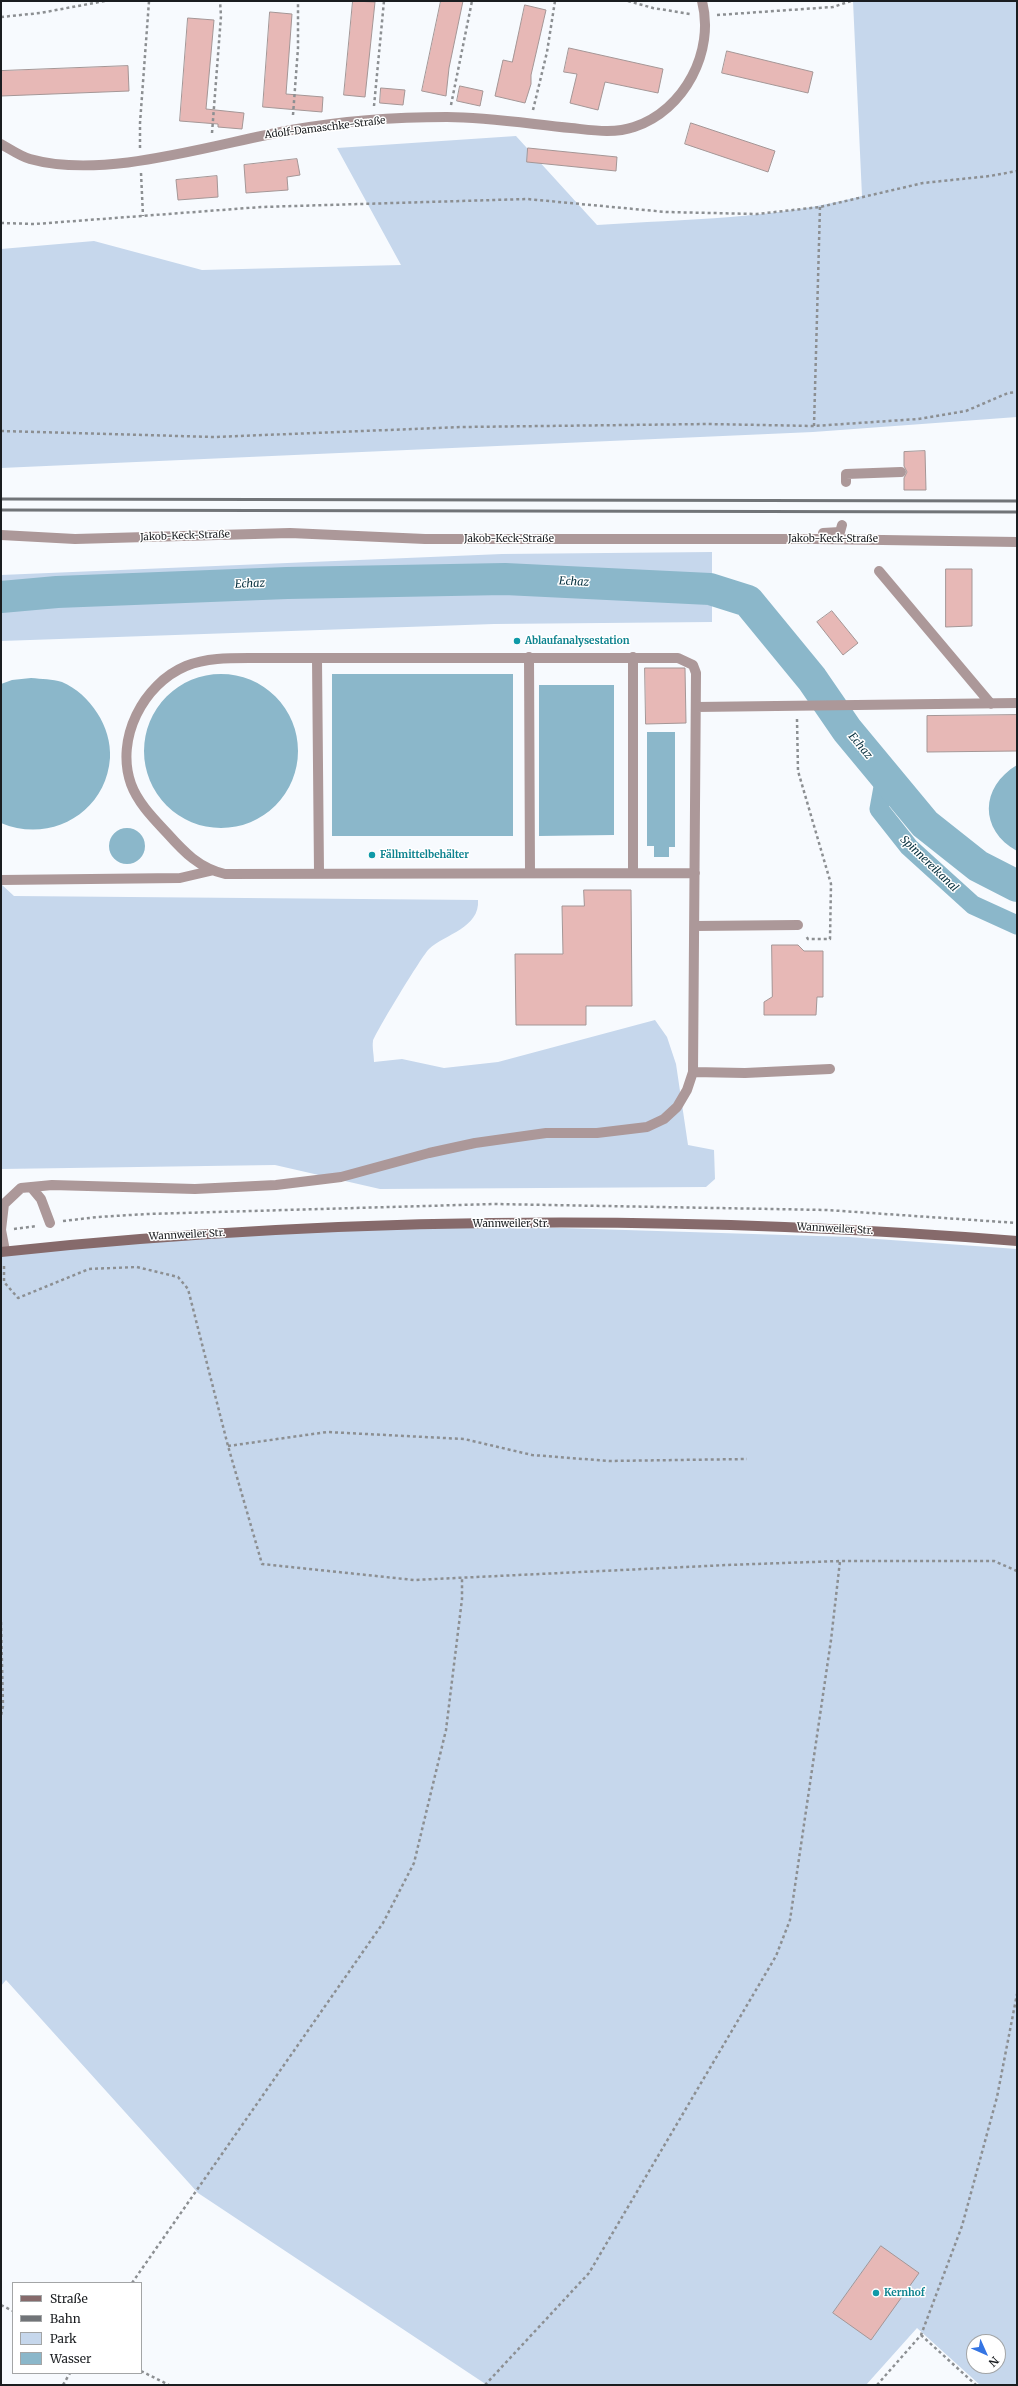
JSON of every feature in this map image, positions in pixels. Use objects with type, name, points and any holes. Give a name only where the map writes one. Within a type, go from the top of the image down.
[{"type":"main road","name":"Wannweiler Str.","points":[[3,1252],[146,1238],[226,1233],[323,1228],[505,1224],[761,1226],[1017,1241]]},
{"type":"street","name":"Adolf-Damaschke-Straße","points":[[1,144],[28,158],[57,164],[84,166],[141,160],[292,130],[372,120],[448,117],[606,131],[634,127],[664,111],[685,90],[703,50],[706,16],[702,1]]},
{"type":"street","points":[[846,482],[846,474],[901,472]]},
{"type":"street","points":[[815,539],[821,533],[840,532],[842,525]]},
{"type":"street","name":"Jakob-Keck-Straße","points":[[1,535],[75,539],[290,533],[425,539],[815,539],[1017,542]]},
{"type":"street","points":[[878,571],[991,704]]},
{"type":"street","points":[[529,657],[530,873]]},
{"type":"street","points":[[3,1252],[1,1230],[4,1204],[21,1188],[31,1186],[195,1189],[276,1185],[340,1177],[429,1153],[475,1143],[546,1133],[597,1133],[647,1127],[664,1119],[677,1107],[687,1090],[693,1072],[695,926],[696,673],[693,665],[686,660],[678,658],[529,657],[213,659],[186,666],[164,680],[150,693],[139,709],[131,728],[128,750],[128,767],[131,784],[138,798],[158,823],[199,865],[210,871],[224,874],[319,872],[695,873]]},
{"type":"street","points":[[633,657],[633,872]]},
{"type":"street","points":[[317,659],[319,872]]},
{"type":"street","points":[[696,707],[1017,703]]},
{"type":"street","points":[[1,880],[180,878],[210,871]]},
{"type":"street","points":[[695,926],[798,925]]},
{"type":"street","points":[[693,1072],[745,1073],[830,1069]]},
{"type":"street","points":[[31,1186],[41,1199],[50,1223]]},
{"type":"path","points":[[1,17],[40,13],[103,1]]},
{"type":"path","points":[[143,216],[140,123],[149,1]]},
{"type":"path","points":[[211,146],[221,16],[220,1]]},
{"type":"path","points":[[292,130],[298,48],[298,1]]},
{"type":"path","points":[[372,120],[384,1]]},
{"type":"path","points":[[448,117],[472,1]]},
{"type":"path","points":[[530,124],[548,52],[555,1]]},
{"type":"path","points":[[628,1],[653,8],[706,16],[833,7],[852,1]]},
{"type":"path","points":[[1,223],[35,224],[261,207],[527,199],[666,212],[757,214],[820,207],[923,183],[990,176],[1017,171]]},
{"type":"path","points":[[814,426],[820,207]]},
{"type":"path","points":[[1,431],[216,437],[462,428],[708,424],[814,426],[918,419],[960,412],[1008,393],[1017,392]]},
{"type":"path","points":[[797,706],[798,771],[831,884],[830,939],[808,939],[798,925]]},
{"type":"path","points":[[3,1252],[2,1284],[18,1298],[89,1269],[137,1267],[178,1277],[188,1289],[228,1446],[262,1564],[414,1580],[840,1561],[994,1561],[1017,1571]]},
{"type":"path","points":[[228,1446],[327,1432],[464,1439],[532,1455],[609,1461],[747,1459]]},
{"type":"path","points":[[485,2385],[589,2273],[776,1956],[790,1920],[831,1640],[840,1561]]},
{"type":"path","points":[[133,2282],[383,1923],[414,1863],[446,1730],[462,1599],[462,1577]]},
{"type":"path","points":[[1,1622],[3,1706],[1,1716]]},
{"type":"path","points":[[877,2385],[921,2335],[962,2226],[997,2097],[1017,1994]]},
{"type":"path","points":[[1,2306],[12,2311]]},
{"type":"path","points":[[921,2335],[976,2385]]},
{"type":"path","points":[[142,2372],[168,2385]]},
{"type":"path","points":[[63,2385],[69,2374]]},
{"type":"green space","points":[[853,1],[1017,1],[1017,417],[813,432],[1,468],[1,249],[94,241],[202,270],[401,265],[337,148],[516,136],[597,225],[764,214],[830,204],[862,196]]},
{"type":"green space","points":[[712,552],[712,622],[494,624],[1,641],[1,575],[502,554]]},
{"type":"green space","points":[[1,884],[14,896],[478,900],[477,910],[468,924],[436,944],[425,954],[375,1036],[373,1041],[374,1062],[402,1059],[444,1068],[498,1062],[655,1020],[667,1037],[676,1064],[688,1145],[714,1150],[715,1179],[706,1187],[380,1189],[275,1165],[1,1169]]},
{"type":"green space","points":[[498,1226],[849,1237],[1017,1249],[1017,2385],[980,2385],[968,2374],[1006,2374],[1006,2334],[966,2334],[966,2372],[917,2328],[866,2385],[487,2385],[198,2193],[6,1980],[1,1986],[1,1249],[146,1235]]},
{"type":"water","points":[[213,674],[229,674],[251,679],[276,696],[293,721],[297,736],[297,766],[293,781],[276,806],[251,823],[229,828],[213,828],[191,823],[172,811],[161,800],[149,781],[144,759],[144,743],[149,721],[161,702],[172,691],[191,679]]},
{"type":"water","points":[[332,674],[513,674],[513,836],[332,836]]},
{"type":"water","points":[[31,678],[62,682],[72,687],[82,695],[90,703],[103,723],[110,746],[110,758],[106,777],[98,794],[87,808],[72,819],[56,826],[38,829],[20,828],[1,823],[1,684],[12,680]]},
{"type":"water","points":[[539,685],[614,685],[614,835],[539,836]]},
{"type":"water","points":[[647,732],[675,732],[675,847],[669,847],[669,857],[654,857],[654,846],[647,846]]},
{"type":"water","points":[[1017,765],[1017,851],[1005,842],[996,832],[991,820],[989,808],[991,796],[996,785],[1005,774]]},
{"type":"water","points":[[131,828],[140,833],[144,839],[144,853],[140,859],[131,864],[123,864],[114,859],[110,853],[109,842],[114,833],[120,829]]},
{"type":"building","points":[[353,1],[375,2],[365,97],[344,95]]},
{"type":"building","points":[[441,1],[463,1],[449,68],[446,96],[422,91]]},
{"type":"building","points":[[525,5],[546,10],[531,75],[531,84],[525,103],[495,96],[503,60],[512,62]]},
{"type":"building","points":[[270,12],[292,14],[286,94],[323,97],[322,112],[263,107]]},
{"type":"building","points":[[188,18],[214,20],[206,109],[244,113],[242,129],[218,127],[218,124],[180,121]]},
{"type":"building","points":[[569,48],[663,69],[658,93],[605,82],[598,110],[570,103],[577,74],[564,72]]},
{"type":"building","points":[[727,51],[813,72],[808,93],[722,73]]},
{"type":"building","points":[[128,66],[129,91],[1,96],[1,71]]},
{"type":"building","points":[[460,86],[483,91],[480,106],[457,101]]},
{"type":"building","points":[[381,88],[405,90],[403,105],[380,103]]},
{"type":"building","points":[[691,123],[775,151],[768,172],[685,144]]},
{"type":"building","points":[[528,148],[617,157],[616,171],[527,162]]},
{"type":"building","points":[[297,159],[300,175],[287,177],[288,190],[246,193],[244,165]]},
{"type":"building","points":[[217,176],[218,197],[178,200],[176,180]]},
{"type":"building","points":[[925,451],[926,490],[904,490],[904,478],[907,472],[904,466],[904,452]]},
{"type":"building","points":[[946,569],[972,569],[972,626],[946,627]]},
{"type":"building","points":[[832,611],[858,643],[843,655],[817,622]]},
{"type":"building","points":[[645,668],[685,668],[686,723],[646,724]]},
{"type":"building","points":[[1017,715],[1017,751],[927,752],[927,716]]},
{"type":"building","points":[[584,890],[631,890],[632,1006],[586,1006],[586,1025],[516,1025],[515,954],[563,954],[562,906],[584,906]]},
{"type":"building","points":[[772,945],[798,945],[804,951],[823,951],[823,997],[817,997],[816,1015],[764,1015],[764,1002],[772,997]]},
{"type":"building","name":"Kernhof","points":[[881,2246],[919,2273],[871,2340],[833,2313]]},
{"type":"waterway","name":"Echaz","points":[[1,597],[57,592],[287,583],[505,579],[710,589],[748,601],[812,679],[847,730],[925,824],[978,866],[1017,886]]},
{"type":"waterway","name":"Spinnereikanal","points":[[885,776],[879,809],[909,847],[973,905],[1017,925]]},
{"type":"railway","points":[[1,499],[1017,501]]},
{"type":"railway","points":[[1,510],[1017,512]]},
{"type":"place","name":"Ablaufanalysestation","points":[[517,641]]},
{"type":"place","name":"Fällmittelbehälter","points":[[372,855]]},
{"type":"place","name":"Kernhof","points":[[876,2293]]}]
